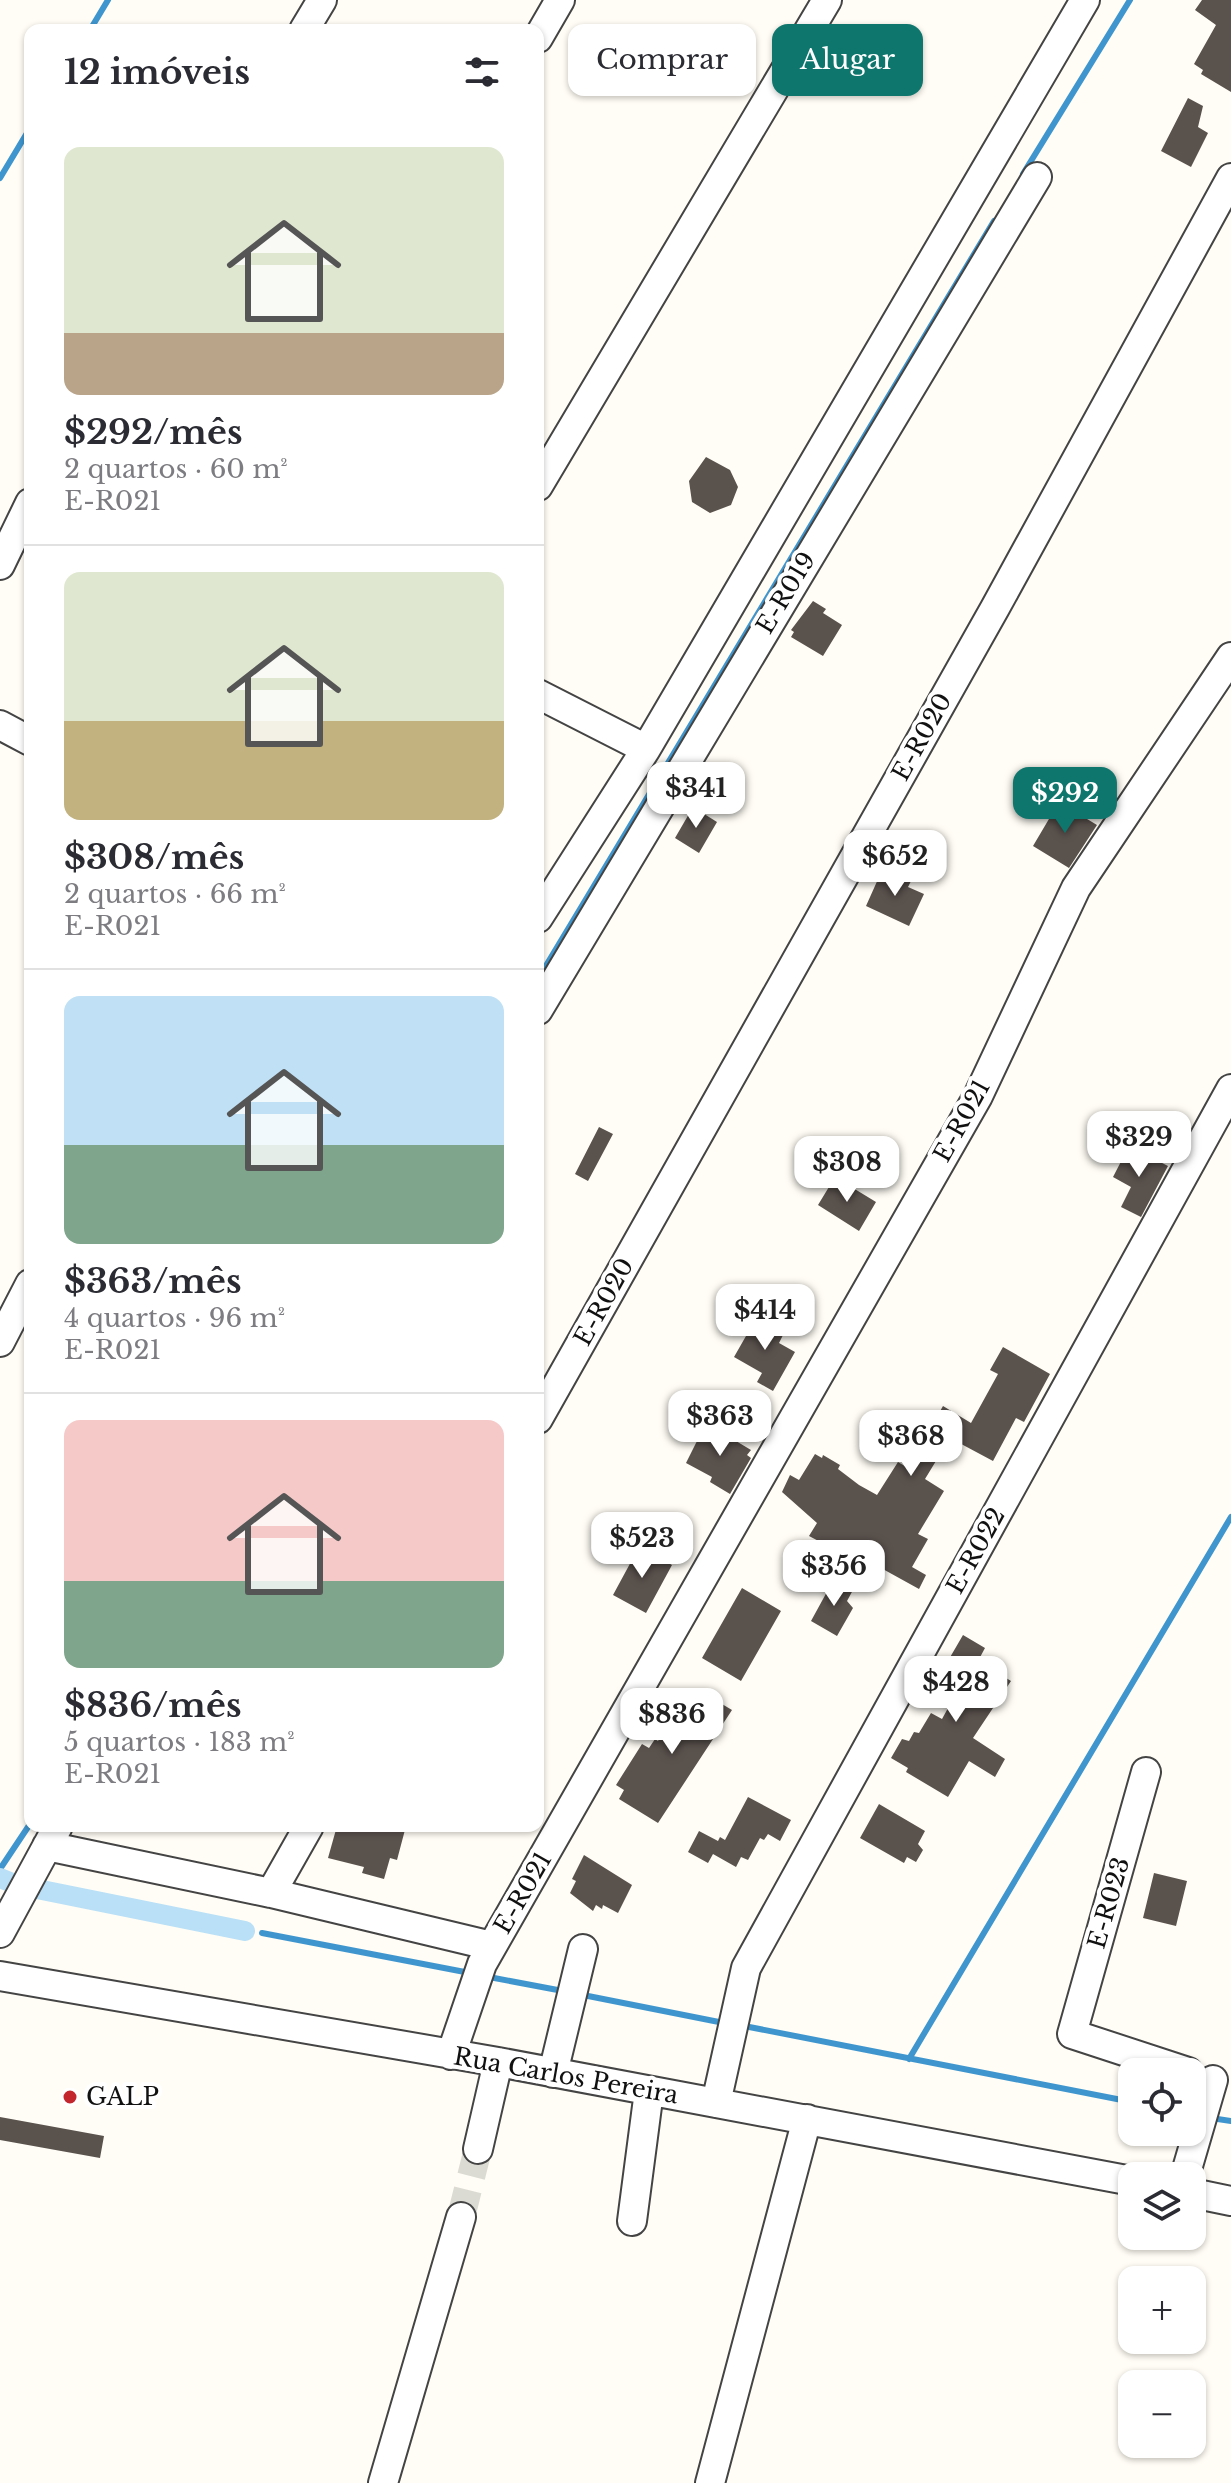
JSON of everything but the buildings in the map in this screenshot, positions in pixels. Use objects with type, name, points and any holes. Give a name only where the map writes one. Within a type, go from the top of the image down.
[{"type":"street","points":[[308,24],[322,0]]},
{"type":"street","points":[[544,28],[560,0]]},
{"type":"street","points":[[544,476],[827,0]]},
{"type":"street","points":[[544,909],[646,749],[1085,0]]},
{"type":"street","name":"E-R019","points":[[544,1000],[1037,177]]},
{"type":"street","name":"E-R020","points":[[544,1408],[995,608],[1231,178]]},
{"type":"street","points":[[0,565],[24,515]]},
{"type":"street","name":"E-R021","points":[[451,2055],[482,1964],[978,1096],[1076,888],[1231,657]]},
{"type":"street","points":[[544,697],[646,749]]},
{"type":"street","points":[[0,725],[24,738]]},
{"type":"street","name":"E-R022","points":[[716,2103],[746,1968],[1231,1089]]},
{"type":"street","points":[[0,1342],[24,1296]]},
{"type":"street","name":"E-R023","points":[[1129,2058],[1072,2034],[1146,1772]]},
{"type":"street","points":[[271,1893],[306,1832]]},
{"type":"street","points":[[0,1933],[52,1836],[271,1893],[482,1964]]},
{"type":"street","points":[[553,2073],[583,1949]]},
{"type":"street","name":"Rua Carlos Pereira","points":[[0,1976],[498,2062],[1118,2178]]},
{"type":"street","points":[[478,2149],[498,2062]]},
{"type":"street","points":[[632,2221],[649,2091]]},
{"type":"street","points":[[710,2483],[807,2119]]},
{"type":"street","points":[[1206,2196],[1231,2201]]},
{"type":"street","points":[[383,2483],[461,2217]]},
{"type":"waterway","points":[[94,24],[108,0]]},
{"type":"waterway","points":[[1023,174],[1130,0]]},
{"type":"waterway","points":[[0,178],[24,138]]},
{"type":"waterway","points":[[544,969],[994,221]]},
{"type":"waterway","points":[[909,2059],[1231,1517]]},
{"type":"waterway","points":[[0,1869],[25,1832]]},
{"type":"waterway","points":[[0,1878],[17,1885]]},
{"type":"waterway","points":[[32,1888],[245,1931]]},
{"type":"waterway","points":[[262,1933],[470,1973]]},
{"type":"waterway","points":[[489,1977],[563,1991]]},
{"type":"waterway","points":[[578,1994],[724,2023]]},
{"type":"waterway","points":[[739,2025],[1118,2099]]},
{"type":"waterway","points":[[1211,2118],[1231,2121]]},
{"type":"tunnel","points":[[461,2217],[478,2149]]},
{"type":"place","name":"GALP","points":[[70,2097]]}]
